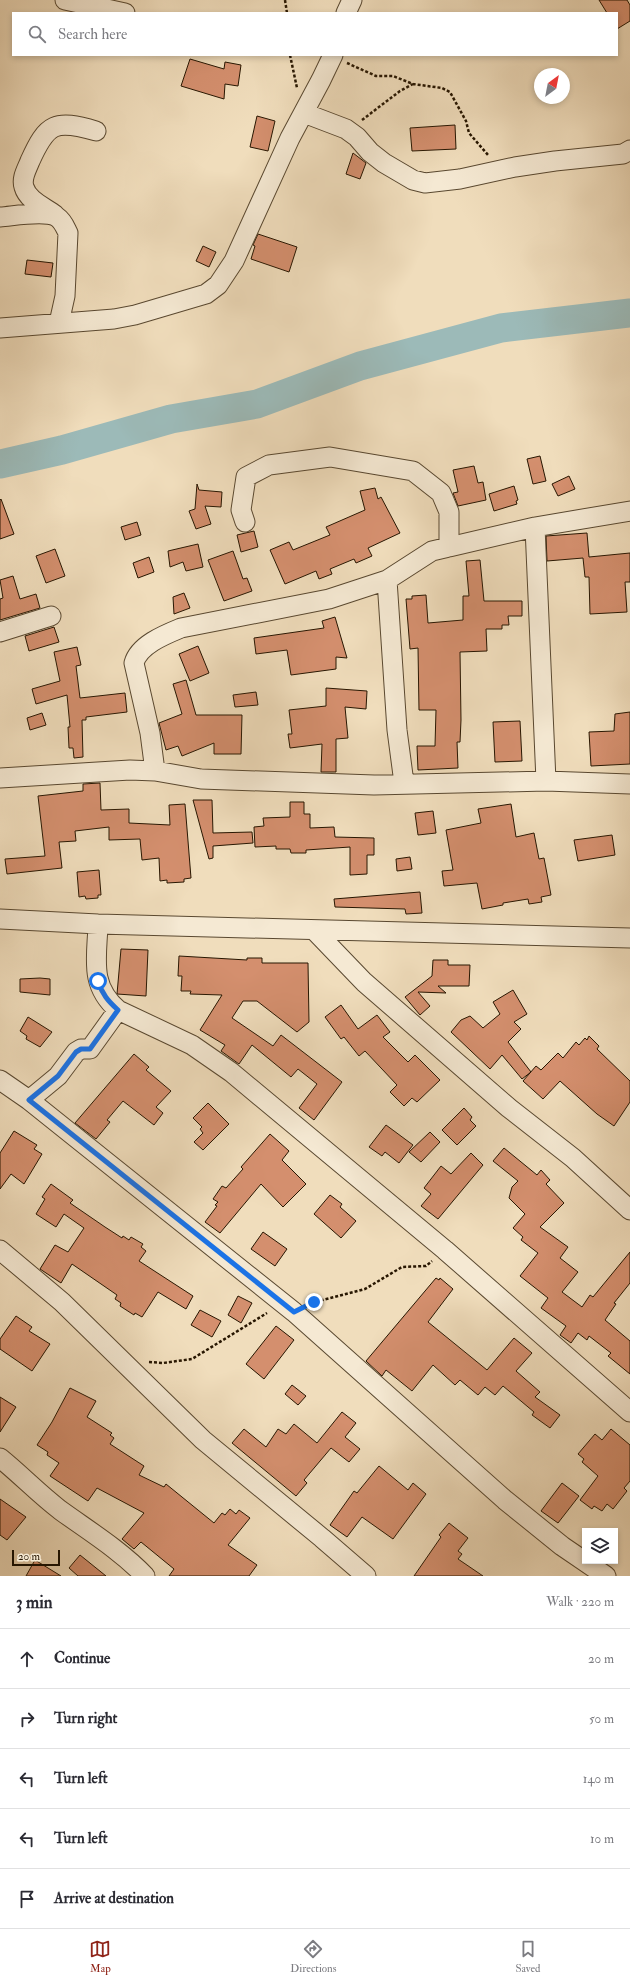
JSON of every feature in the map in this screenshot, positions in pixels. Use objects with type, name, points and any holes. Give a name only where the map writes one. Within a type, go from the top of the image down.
[{"type":"street","points":[[65,0],[120,12]]},
{"type":"street","points":[[346,12],[352,0]]},
{"type":"street","points":[[0,328],[114,319],[147,312],[206,294],[218,285],[234,261],[276,166],[332,56]]},
{"type":"street","points":[[304,113],[346,129],[357,137],[370,152],[384,164],[413,180],[425,183],[460,179],[515,167],[555,161],[598,158],[623,154],[630,150]]},
{"type":"street","points":[[59,324],[65,296],[68,233],[64,223],[28,194],[24,187],[23,178],[41,138],[55,126],[72,126],[96,131]]},
{"type":"street","points":[[0,217],[49,214],[58,218]]},
{"type":"street","points":[[245,522],[242,510],[246,477],[269,464],[330,457],[413,471],[441,492],[449,512],[449,547]]},
{"type":"street","points":[[155,771],[150,733],[134,663],[136,656],[140,651],[160,638],[181,628],[329,599],[387,580],[432,551],[535,527],[630,511]]},
{"type":"street","points":[[535,527],[546,781]]},
{"type":"street","points":[[387,580],[397,730],[404,783]]},
{"type":"street","points":[[0,632],[51,616]]},
{"type":"street","points":[[0,778],[74,772],[130,770],[155,771],[201,779],[226,781],[374,785],[404,783],[546,781],[630,784]]},
{"type":"street","points":[[0,919],[98,924],[630,938]]},
{"type":"street","points":[[98,924],[98,981],[101,991],[108,1001],[118,1010],[192,1045],[231,1072],[444,1250],[630,1412]]},
{"type":"street","points":[[314,930],[364,982],[509,1108],[573,1158],[630,1210]]},
{"type":"street","points":[[29,1100],[58,1076],[76,1052],[81,1049],[90,1049],[118,1010]]},
{"type":"street","points":[[0,1080],[29,1100],[294,1312],[505,1500],[562,1546],[606,1576]]},
{"type":"street","points":[[0,1250],[62,1302],[202,1440],[366,1576]]},
{"type":"street","points":[[0,1458],[38,1492],[109,1544],[134,1565],[144,1576]]},
{"type":"path","points":[[285,0],[287,12]]},
{"type":"path","points":[[290,56],[304,113]]},
{"type":"path","points":[[332,56],[376,76],[393,76],[413,84],[442,88],[450,92],[466,121],[469,133],[486,154],[515,167]]},
{"type":"path","points":[[346,129],[365,118],[400,91],[413,84]]},
{"type":"path","points":[[119,1358],[163,1363],[192,1359],[271,1310],[294,1312],[314,1302],[365,1289],[402,1267],[426,1266],[444,1250]]},
{"type":"building","points":[[599,0],[627,0],[630,5],[630,21],[618,28],[618,12],[606,12]]},
{"type":"building","points":[[190,59],[224,69],[225,62],[241,65],[238,86],[225,84],[224,99],[181,86]]},
{"type":"building","points":[[257,116],[275,121],[268,151],[250,147]]},
{"type":"building","points":[[455,125],[456,149],[412,151],[410,128]]},
{"type":"building","points":[[353,153],[366,163],[360,179],[346,174]]},
{"type":"building","points":[[258,234],[297,247],[289,272],[251,259],[255,246],[253,245]]},
{"type":"building","points":[[203,246],[216,252],[209,267],[196,261]]},
{"type":"building","points":[[27,260],[53,263],[51,277],[25,274]]},
{"type":"building","points":[[540,456],[546,481],[533,484],[527,459]]},
{"type":"building","points":[[474,466],[478,483],[483,482],[486,500],[458,506],[453,493],[458,492],[453,470]]},
{"type":"building","points":[[569,476],[575,489],[558,496],[552,484]]},
{"type":"building","points":[[197,484],[199,490],[222,492],[221,507],[205,506],[211,524],[196,529],[189,511],[195,509]]},
{"type":"building","points":[[514,486],[518,500],[516,501],[517,504],[494,511],[489,494]]},
{"type":"building","points":[[375,488],[378,499],[381,497],[400,533],[368,548],[372,556],[356,563],[354,559],[330,569],[332,574],[319,579],[316,571],[285,584],[270,550],[289,542],[293,550],[330,535],[326,527],[365,510],[360,491]]},
{"type":"building","points":[[1,499],[14,534],[0,539],[0,500]]},
{"type":"building","points":[[137,522],[141,535],[125,540],[121,527]]},
{"type":"building","points":[[254,531],[258,547],[241,552],[237,535]]},
{"type":"building","points":[[587,533],[589,557],[630,553],[630,582],[625,582],[627,612],[590,614],[589,577],[585,577],[583,558],[547,561],[546,536]]},
{"type":"building","points":[[198,544],[203,567],[186,571],[183,562],[170,567],[168,551]]},
{"type":"building","points":[[55,549],[65,576],[46,583],[36,556]]},
{"type":"building","points":[[233,551],[243,579],[247,578],[252,591],[224,601],[208,560]]},
{"type":"building","points":[[149,557],[154,572],[138,578],[133,563]]},
{"type":"building","points":[[480,560],[484,601],[522,601],[522,616],[508,616],[509,625],[502,625],[502,629],[486,629],[487,651],[460,652],[461,720],[460,742],[457,742],[458,768],[418,770],[417,746],[435,746],[436,710],[419,710],[418,648],[410,649],[406,599],[412,599],[412,596],[426,595],[428,623],[463,620],[463,596],[469,596],[466,561]]},
{"type":"building","points":[[13,576],[20,599],[36,594],[40,608],[0,620],[0,599],[3,598],[0,580]]},
{"type":"building","points":[[184,593],[190,608],[174,614],[173,597]]},
{"type":"building","points":[[335,617],[347,658],[336,657],[336,669],[291,675],[287,650],[256,654],[254,638],[324,628],[322,621]]},
{"type":"building","points":[[54,627],[59,642],[29,651],[25,636]]},
{"type":"building","points":[[198,646],[209,673],[190,681],[179,654]]},
{"type":"building","points":[[77,647],[81,665],[76,666],[80,698],[125,693],[127,712],[86,717],[86,720],[82,720],[83,757],[74,758],[73,748],[69,748],[68,727],[70,727],[67,695],[36,704],[32,689],[60,681],[54,652]]},
{"type":"building","points":[[186,680],[196,715],[242,715],[241,754],[214,754],[214,743],[182,756],[178,746],[166,750],[159,723],[182,714],[173,684]]},
{"type":"building","points":[[326,688],[367,691],[366,709],[345,707],[348,738],[336,739],[336,772],[321,772],[322,744],[290,748],[288,734],[292,734],[289,710],[326,706]]},
{"type":"building","points":[[256,692],[258,705],[235,707],[233,695]]},
{"type":"building","points":[[630,712],[630,764],[591,766],[589,732],[614,731],[615,714]]},
{"type":"building","points":[[42,713],[46,725],[30,730],[27,718]]},
{"type":"building","points":[[520,721],[522,761],[495,762],[493,722]]},
{"type":"building","points":[[100,783],[101,810],[129,809],[129,823],[170,825],[169,805],[185,804],[191,878],[184,879],[184,882],[167,883],[167,880],[160,881],[159,858],[142,860],[140,839],[109,840],[109,827],[75,831],[76,841],[59,842],[62,868],[7,874],[5,859],[45,856],[38,796],[83,791],[83,784]]},
{"type":"building","points":[[193,800],[212,800],[213,833],[252,832],[253,843],[213,846],[213,858],[209,859]]},
{"type":"building","points":[[290,802],[304,802],[304,814],[310,814],[310,828],[334,827],[335,837],[374,838],[374,855],[367,855],[367,874],[350,875],[350,847],[306,850],[306,853],[291,853],[290,849],[276,849],[276,846],[255,847],[254,827],[264,826],[263,818],[290,817]]},
{"type":"building","points":[[511,804],[516,837],[534,833],[539,859],[544,858],[551,895],[541,897],[542,902],[529,904],[528,899],[503,903],[503,905],[482,909],[477,883],[444,886],[442,871],[453,870],[446,830],[481,823],[478,809]]},
{"type":"building","points":[[433,811],[436,833],[418,835],[415,813]]},
{"type":"building","points":[[612,835],[615,855],[578,861],[574,840]]},
{"type":"building","points":[[410,857],[412,869],[397,871],[396,859]]},
{"type":"building","points":[[99,870],[101,895],[98,895],[98,898],[86,899],[85,896],[79,897],[77,872]]},
{"type":"building","points":[[420,892],[422,913],[406,914],[405,909],[335,907],[334,899]]},
{"type":"building","points":[[121,949],[148,950],[146,996],[117,994]]},
{"type":"building","points":[[179,956],[247,960],[247,958],[262,958],[262,963],[308,963],[309,1022],[297,1032],[257,1001],[243,1001],[232,1018],[273,1046],[281,1035],[342,1082],[314,1120],[299,1108],[317,1084],[298,1069],[291,1077],[252,1045],[239,1064],[221,1051],[225,1045],[200,1030],[222,995],[190,994],[191,991],[181,991],[182,976],[178,976]]},
{"type":"building","points":[[433,960],[448,960],[448,965],[470,965],[469,986],[438,986],[446,993],[418,992],[430,1006],[420,1015],[405,997],[432,976]]},
{"type":"building","points":[[20,979],[50,979],[50,995],[20,992]]},
{"type":"building","points":[[513,990],[527,1014],[514,1022],[521,1029],[508,1042],[531,1072],[522,1079],[502,1055],[490,1069],[451,1032],[461,1020],[470,1016],[483,1028],[500,1014],[493,1002]]},
{"type":"building","points":[[341,1005],[358,1029],[377,1015],[390,1032],[383,1037],[408,1062],[415,1055],[440,1080],[417,1102],[412,1098],[404,1106],[390,1092],[397,1085],[365,1051],[359,1056],[344,1037],[341,1039],[325,1017]]},
{"type":"building","points":[[28,1017],[52,1032],[40,1047],[26,1039],[27,1036],[20,1031]]},
{"type":"building","points":[[589,1036],[599,1046],[597,1049],[630,1081],[630,1102],[614,1126],[597,1114],[560,1081],[543,1099],[523,1081],[536,1066],[541,1070],[558,1053],[563,1058],[576,1042],[579,1045],[585,1038],[587,1040]]},
{"type":"building","points":[[134,1054],[149,1067],[146,1070],[171,1091],[156,1107],[163,1113],[154,1125],[123,1101],[107,1120],[110,1122],[96,1139],[75,1123]]},
{"type":"building","points":[[208,1103],[229,1124],[203,1150],[194,1142],[203,1133],[200,1129],[202,1127],[193,1118]]},
{"type":"building","points":[[464,1108],[472,1117],[470,1120],[476,1126],[457,1145],[442,1130]]},
{"type":"building","points":[[386,1125],[413,1145],[399,1163],[385,1152],[382,1156],[369,1147]]},
{"type":"building","points":[[14,1131],[37,1145],[34,1149],[42,1154],[24,1184],[11,1174],[0,1189],[0,1153]]},
{"type":"building","points":[[430,1132],[440,1142],[421,1162],[409,1152]]},
{"type":"building","points":[[270,1134],[289,1151],[282,1160],[306,1184],[283,1207],[261,1184],[220,1233],[205,1222],[217,1206],[215,1205],[218,1202],[213,1199],[222,1186],[226,1188],[243,1169],[241,1167]]},
{"type":"building","points":[[504,1148],[537,1175],[541,1170],[550,1180],[546,1184],[564,1203],[540,1227],[568,1247],[560,1258],[578,1272],[562,1292],[582,1307],[590,1295],[593,1297],[630,1252],[630,1283],[614,1303],[616,1304],[605,1320],[630,1341],[630,1374],[608,1356],[611,1353],[589,1336],[587,1340],[578,1333],[571,1343],[560,1335],[566,1326],[541,1308],[548,1298],[520,1276],[538,1253],[521,1240],[523,1237],[513,1228],[525,1214],[509,1198],[512,1187],[518,1181],[493,1161]]},
{"type":"building","points":[[471,1153],[483,1165],[438,1219],[421,1206],[431,1194],[424,1188],[441,1166],[451,1174]]},
{"type":"building","points":[[51,1184],[73,1200],[70,1203],[105,1227],[122,1238],[123,1236],[129,1240],[131,1237],[143,1244],[141,1247],[146,1251],[139,1261],[193,1296],[186,1309],[158,1292],[142,1317],[135,1313],[134,1315],[120,1306],[121,1303],[115,1299],[117,1295],[72,1264],[61,1283],[40,1269],[55,1245],[68,1252],[84,1228],[64,1214],[56,1227],[36,1214],[45,1199],[42,1197]]},
{"type":"building","points":[[330,1195],[342,1204],[340,1207],[356,1221],[341,1238],[314,1214]]},
{"type":"building","points":[[263,1232],[287,1249],[275,1266],[251,1249]]},
{"type":"building","points":[[436,1278],[439,1280],[440,1278],[453,1289],[428,1322],[487,1370],[514,1338],[532,1353],[516,1371],[540,1392],[535,1397],[560,1415],[550,1428],[532,1415],[534,1412],[503,1386],[495,1395],[485,1387],[478,1395],[460,1380],[455,1385],[433,1365],[412,1391],[386,1370],[382,1376],[366,1361]]},
{"type":"building","points":[[238,1296],[252,1303],[241,1323],[228,1315]]},
{"type":"building","points":[[200,1310],[221,1321],[212,1337],[191,1325]]},
{"type":"building","points":[[16,1316],[32,1327],[29,1331],[50,1344],[32,1371],[0,1349],[0,1339]]},
{"type":"building","points":[[276,1326],[294,1340],[264,1379],[246,1364]]},
{"type":"building","points":[[292,1385],[306,1396],[298,1405],[285,1394]]},
{"type":"building","points":[[70,1388],[96,1401],[87,1417],[112,1433],[110,1435],[114,1438],[110,1444],[144,1466],[139,1475],[164,1487],[166,1484],[214,1523],[222,1513],[225,1515],[230,1509],[236,1514],[239,1510],[250,1518],[228,1545],[257,1565],[249,1576],[169,1576],[174,1569],[141,1542],[134,1549],[122,1539],[144,1513],[97,1488],[88,1501],[50,1476],[59,1463],[47,1455],[48,1452],[37,1445],[52,1422]]},
{"type":"building","points":[[0,1397],[16,1407],[0,1432]]},
{"type":"building","points":[[342,1412],[356,1423],[345,1437],[360,1449],[349,1462],[331,1448],[304,1480],[307,1483],[296,1496],[232,1443],[244,1429],[266,1447],[278,1429],[286,1434],[294,1424],[317,1443]]},
{"type":"building","points":[[611,1429],[630,1445],[630,1481],[624,1488],[627,1491],[613,1509],[607,1504],[602,1511],[594,1506],[592,1509],[580,1500],[598,1476],[582,1462],[584,1459],[578,1454],[595,1434],[602,1440]]},
{"type":"building","points":[[379,1466],[408,1490],[413,1483],[426,1494],[393,1539],[362,1517],[347,1537],[330,1525],[354,1491],[357,1493]]},
{"type":"building","points":[[562,1483],[579,1496],[558,1523],[541,1511]]},
{"type":"building","points":[[0,1499],[26,1517],[7,1540],[0,1535]]},
{"type":"building","points":[[449,1523],[468,1538],[458,1551],[462,1554],[458,1559],[483,1576],[414,1576],[441,1537],[439,1535]]},
{"type":"building","points":[[80,1555],[106,1576],[78,1576],[69,1568]]},
{"type":"building","points":[[35,1560],[61,1576],[26,1576]]},
{"type":"waterway","points":[[0,464],[62,450],[171,419],[257,404],[360,366],[501,328],[630,313]]},
{"type":"route","points":[[98,981],[101,991],[108,1001],[118,1010],[90,1049],[81,1049],[76,1052],[58,1076],[29,1100],[294,1312],[314,1302]]}]
